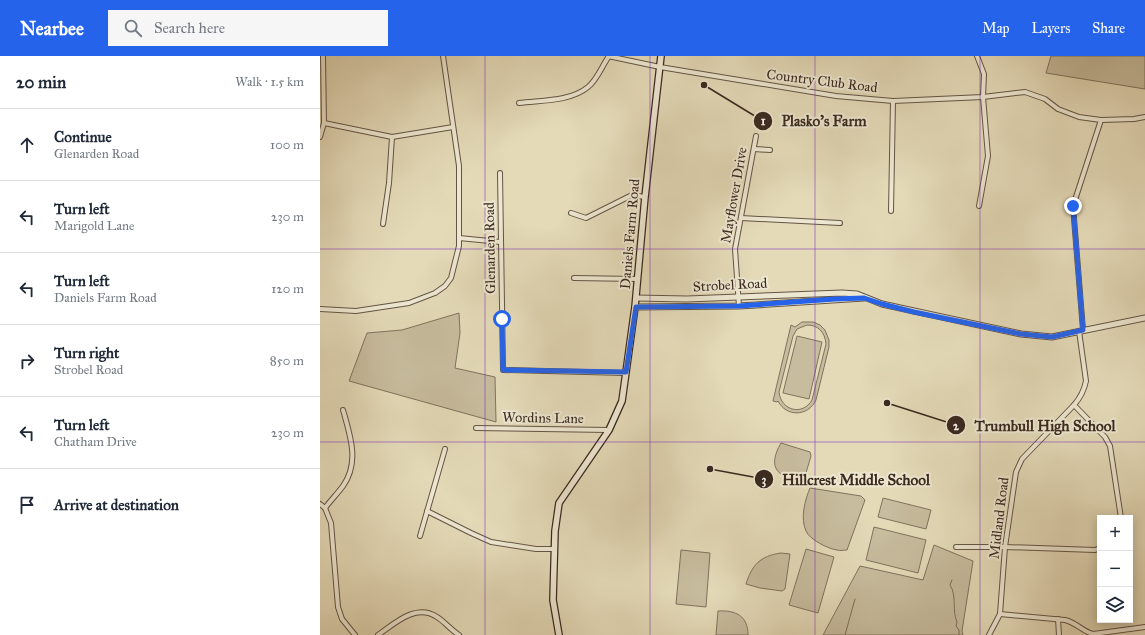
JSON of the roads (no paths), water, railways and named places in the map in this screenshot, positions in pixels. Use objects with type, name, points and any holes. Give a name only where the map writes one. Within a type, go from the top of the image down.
[{"type":"main road","name":"Daniels Farm Road","points":[[559,635],[553,600],[555,531],[559,503],[609,430],[622,401],[636,307],[645,197],[662,56]]},
{"type":"street","points":[[320,136],[324,123],[323,56]]},
{"type":"street","points":[[320,309],[366,310],[409,303],[435,293],[445,286],[451,278],[459,238],[459,166],[443,56]]},
{"type":"street","points":[[519,103],[564,98],[576,94],[588,87],[609,56]]},
{"type":"street","name":"Country Club Road","points":[[609,56],[660,67],[821,94],[893,101],[984,97],[1025,92],[1046,99],[1058,109],[1079,117],[1101,120],[1145,118]]},
{"type":"street","points":[[977,56],[984,74],[988,156],[979,206]]},
{"type":"street","points":[[891,211],[893,101]]},
{"type":"street","name":"Midland Road","points":[[988,635],[1000,614],[1006,547],[1016,472],[1022,459],[1082,395],[1086,381],[1081,331],[1073,206],[1101,120]]},
{"type":"street","points":[[324,123],[392,137],[453,127]]},
{"type":"street","name":"Mayflower Drive","points":[[739,306],[735,249],[756,136]]},
{"type":"street","points":[[382,224],[389,183],[392,137]]},
{"type":"street","points":[[754,149],[770,150]]},
{"type":"street","name":"Glenarden Road","points":[[500,173],[503,370],[626,372]]},
{"type":"street","points":[[571,213],[586,218],[632,196],[645,197]]},
{"type":"street","points":[[741,218],[840,223]]},
{"type":"street","points":[[459,238],[500,242]]},
{"type":"street","points":[[574,278],[638,278]]},
{"type":"street","points":[[824,292],[824,299]]},
{"type":"street","name":"Strobel Road","points":[[636,298],[738,298],[824,292],[857,294],[882,304],[914,312],[1021,334],[1052,337],[1145,318]]},
{"type":"street","name":"Strobel Road","points":[[636,307],[739,306],[824,299],[864,298]]},
{"type":"street","points":[[1074,405],[1105,437],[1110,446],[1121,515]]},
{"type":"street","points":[[325,508],[343,486],[349,475],[352,463],[352,445],[342,410]]},
{"type":"street","name":"Wordins Lane","points":[[476,428],[609,430]]},
{"type":"street","points":[[420,536],[445,449]]},
{"type":"street","points":[[320,504],[325,508],[331,523],[338,607],[342,619],[355,635]]},
{"type":"street","points":[[427,511],[491,542],[536,549],[554,549]]},
{"type":"street","points":[[956,547],[1097,549]]},
{"type":"street","points":[[378,635],[406,616],[422,612],[437,616],[459,635]]},
{"type":"street","points":[[1000,614],[1058,619],[1075,623],[1093,634],[1145,627]]},
{"type":"street","points":[[1058,619],[1059,635]]},
{"type":"waterway","points":[[952,580],[950,585],[953,594],[957,622],[956,626],[959,630],[959,635]]},
{"type":"waterway","points":[[845,635],[855,599]]},
{"type":"place","name":"Plasko's Farm","points":[[704,85]]},
{"type":"place","name":"Trumbull High School","points":[[887,403]]},
{"type":"place","name":"Hillcrest Middle School","points":[[710,469]]}]
